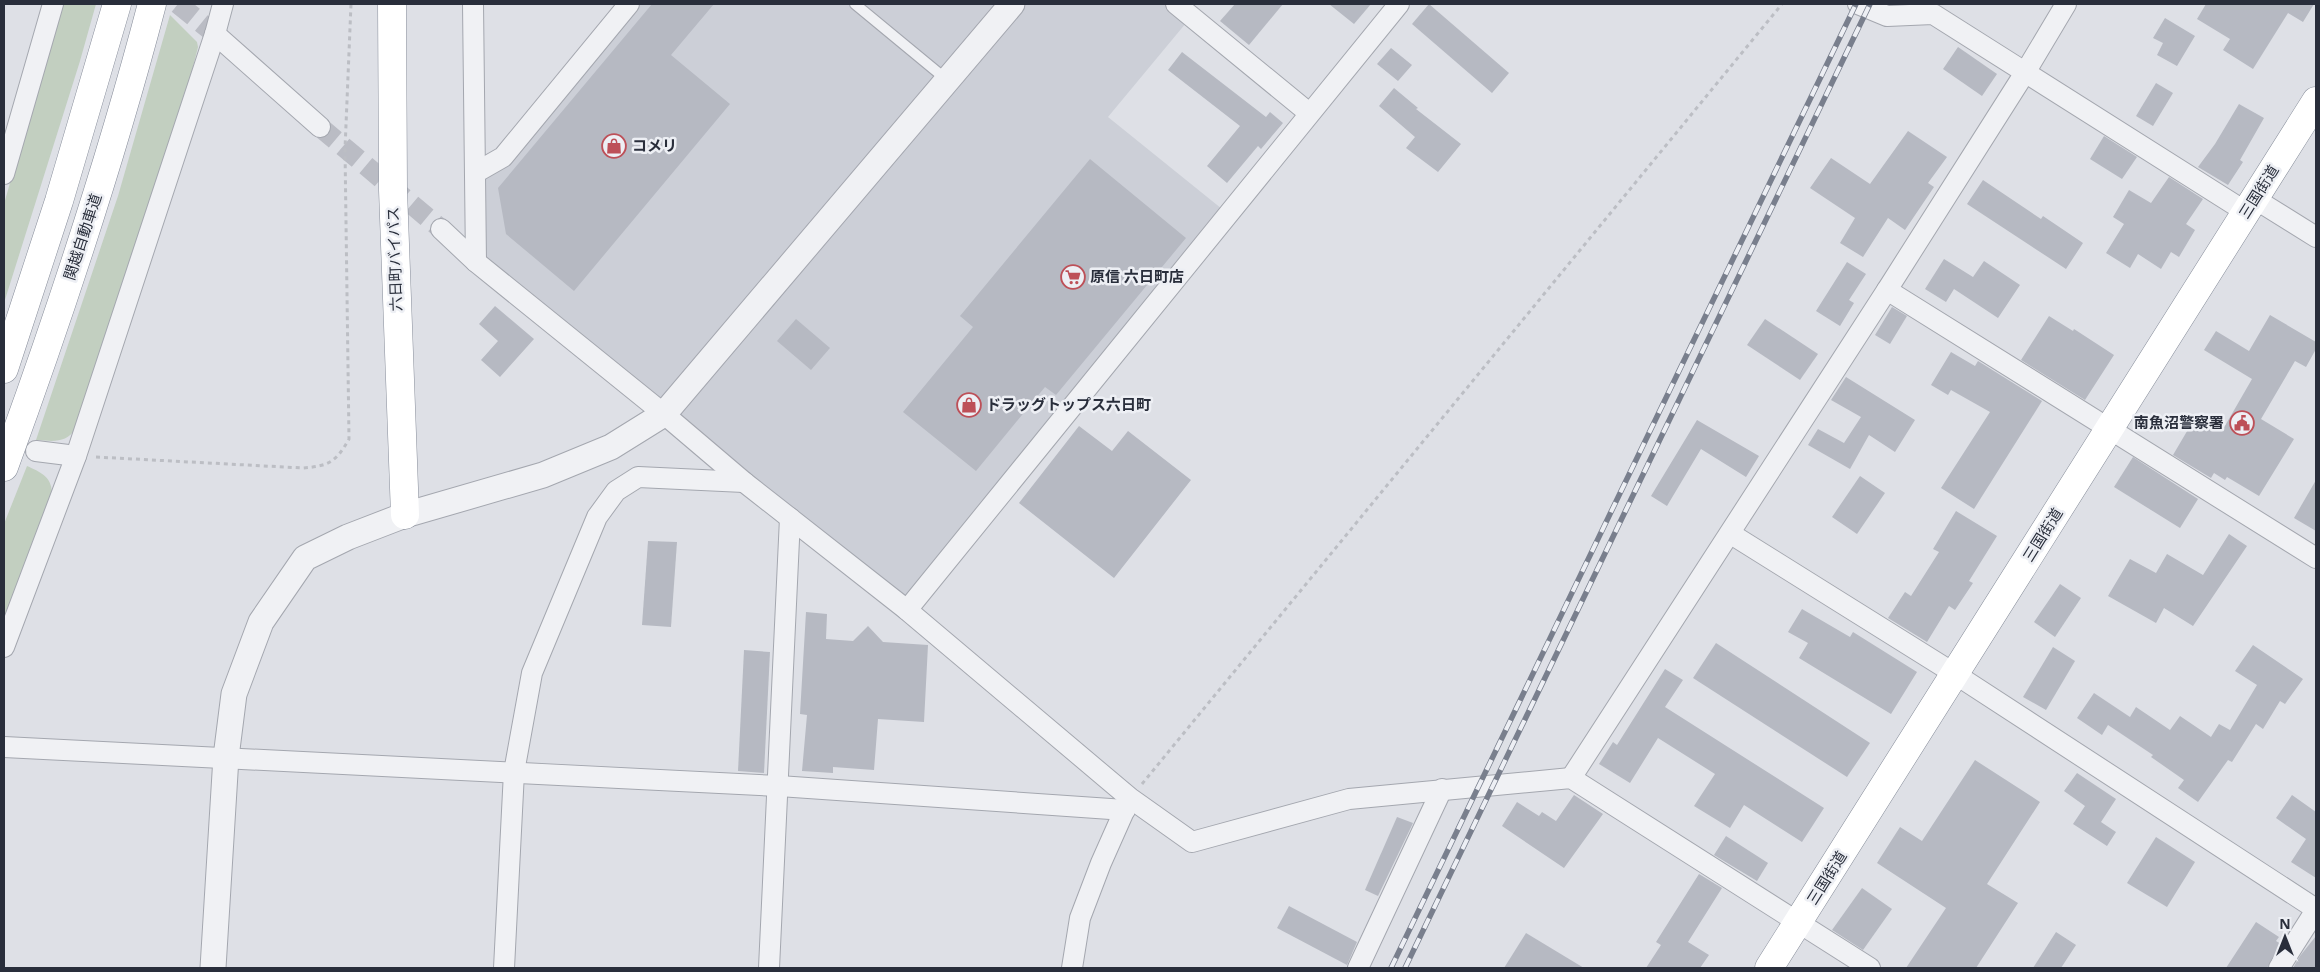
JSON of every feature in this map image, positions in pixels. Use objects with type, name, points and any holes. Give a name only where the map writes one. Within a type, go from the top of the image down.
[{"type":"highway","points":[[4,369],[59,201],[117,4]]},
{"type":"highway","name":"関越自動車道","points":[[4,466],[45,354],[93,208],[152,4]]},
{"type":"highway","name":"六日町バイパス","points":[[392,4],[393,190],[405,515]]},
{"type":"highway","name":"三国街道","points":[[1769,968],[2316,101]]},
{"type":"street","points":[[4,174],[53,4]]},
{"type":"street","points":[[4,647],[76,456],[215,34],[223,4]]},
{"type":"street","points":[[473,4],[476,262]]},
{"type":"street","points":[[475,173],[504,156],[629,4]]},
{"type":"street","points":[[213,968],[226,757],[234,694],[261,622],[305,558],[348,537],[405,515],[543,475],[611,447],[664,414],[1012,4]]},
{"type":"street","points":[[1176,4],[1309,113]]},
{"type":"street","points":[[907,610],[1399,4]]},
{"type":"street","points":[[1858,4],[1887,16],[1933,14],[2250,206],[2316,237]]},
{"type":"street","points":[[1571,778],[1888,290],[2066,4]]},
{"type":"street","points":[[215,34],[320,127]]},
{"type":"street","points":[[441,229],[476,262],[664,414],[744,482],[907,610],[1128,804],[1192,842],[1349,799],[1571,778],[1870,968]]},
{"type":"street","points":[[1888,290],[2316,558]]},
{"type":"street","points":[[36,452],[76,456]]},
{"type":"street","points":[[504,968],[514,772],[532,673],[597,517],[616,491],[638,477],[744,482]]},
{"type":"street","points":[[769,968],[779,786],[790,518]]},
{"type":"street","points":[[1731,534],[1955,674],[2316,910],[2278,968]]},
{"type":"street","points":[[4,746],[1128,804]]},
{"type":"street","points":[[1358,968],[1442,789]]},
{"type":"street","points":[[1072,968],[1080,918],[1101,863],[1128,804]]},
{"type":"lane","points":[[855,4],[947,80]]},
{"type":"path","points":[[76,456],[303,468],[323,466],[339,456],[349,439],[350,416],[345,149],[351,4]]},
{"type":"path","points":[[1128,804],[1782,4]]},
{"type":"shaded area","points":[[629,4],[1176,4],[1191,17],[1108,117],[1227,213],[907,610],[476,262],[475,173]]},
{"type":"green space","points":[[58,4],[96,4],[4,303],[4,204],[37,88]]},
{"type":"green space","points":[[170,15],[197,42],[198,47],[187,91],[76,428],[68,437],[63,439],[53,441],[36,440],[118,196]]},
{"type":"green space","points":[[27,466],[47,478],[52,492],[4,620],[4,524]]},
{"type":"building","name":"コメリ","points":[[652,4],[714,4],[671,55],[730,104],[574,291],[506,234],[498,188]]},
{"type":"building","points":[[1235,4],[1283,4],[1249,45],[1220,21]]},
{"type":"building","points":[[1329,4],[1371,4],[1354,24]]},
{"type":"building","points":[[1429,4],[1509,73],[1492,93],[1412,24]]},
{"type":"building","points":[[2206,4],[2314,4],[2303,22],[2288,13],[2253,69],[2223,50],[2230,39],[2197,19]]},
{"type":"building","points":[[2165,18],[2195,36],[2177,66],[2157,55],[2163,43],[2153,38]]},
{"type":"building","points":[[1958,47],[1997,74],[1982,96],[1943,69]]},
{"type":"building","points":[[1391,48],[1412,65],[1398,81],[1377,64]]},
{"type":"building","points":[[1182,52],[1266,117],[1270,112],[1283,123],[1261,149],[1258,146],[1227,183],[1207,166],[1240,126],[1168,70]]},
{"type":"building","points":[[2156,83],[2173,93],[2153,126],[2136,116]]},
{"type":"building","points":[[1394,88],[1418,108],[1416,109],[1461,144],[1438,172],[1406,148],[1415,137],[1379,106]]},
{"type":"building","points":[[2239,104],[2264,118],[2240,160],[2243,162],[2228,185],[2198,167],[2215,144]]},
{"type":"building","points":[[1908,131],[1947,157],[1928,183],[1934,187],[1905,230],[1888,218],[1863,257],[1840,243],[1855,218],[1810,188],[1831,158],[1870,184]]},
{"type":"building","points":[[2104,136],[2137,157],[2122,179],[2090,159]]},
{"type":"building","name":"原信 六日町店","points":[[1090,159],[1186,238],[1056,395],[1045,387],[976,471],[903,412],[973,327],[960,316]]},
{"type":"building","points":[[2169,177],[2203,199],[2186,224],[2195,230],[2179,257],[2171,252],[2161,269],[2138,254],[2130,268],[2106,253],[2124,224],[2113,217],[2129,190],[2151,203]]},
{"type":"building","points":[[1983,180],[2041,219],[2043,216],[2083,243],[2066,269],[1967,204]]},
{"type":"building","points":[[1944,259],[1973,277],[1984,261],[2020,285],[1998,318],[1954,289],[1946,302],[1925,289]]},
{"type":"building","points":[[1847,262],[1866,274],[1849,300],[1854,303],[1840,326],[1816,311]]},
{"type":"building","points":[[495,306],[534,339],[500,377],[481,360],[498,341],[479,324]]},
{"type":"building","points":[[1892,307],[1907,316],[1890,344],[1875,335]]},
{"type":"building","points":[[2270,315],[2316,342],[2316,349],[2306,367],[2295,361],[2261,419],[2294,439],[2259,496],[2227,477],[2225,480],[2214,473],[2211,478],[2173,455],[2196,416],[2222,431],[2252,379],[2204,350],[2216,331],[2249,351]]},
{"type":"building","points":[[2049,316],[2073,331],[2074,329],[2114,355],[2085,400],[2021,360]]},
{"type":"building","points":[[796,319],[830,348],[811,370],[777,341]]},
{"type":"building","points":[[1765,319],[1818,354],[1800,380],[1747,345]]},
{"type":"building","points":[[1951,352],[1975,366],[1978,361],[2042,401],[1974,509],[1941,488],[1990,412],[1951,390],[1948,395],[1931,385]]},
{"type":"building","points":[[1846,377],[1915,420],[1895,452],[1869,435],[1850,469],[1808,445],[1818,429],[1844,443],[1861,417],[1831,400]]},
{"type":"building","points":[[1697,420],[1759,456],[1746,477],[1701,449],[1667,506],[1651,496]]},
{"type":"building","points":[[1079,426],[1112,451],[1128,431],[1191,480],[1114,578],[1019,503]]},
{"type":"building","points":[[2133,457],[2198,499],[2180,528],[2114,487]]},
{"type":"building","points":[[1860,476],[1885,493],[1857,534],[1832,517]]},
{"type":"building","points":[[2316,480],[2316,531],[2294,518]]},
{"type":"building","points":[[1956,511],[1997,536],[1969,581],[1973,583],[1955,610],[1949,606],[1927,642],[1888,618],[1905,592],[1911,596],[1939,552],[1933,549]]},
{"type":"building","points":[[2229,534],[2247,546],[2193,626],[2164,608],[2156,623],[2108,596],[2130,559],[2156,573],[2167,554],[2203,575]]},
{"type":"building","points":[[648,541],[677,542],[671,627],[642,625]]},
{"type":"building","points":[[2060,584],[2081,598],[2055,637],[2034,622]]},
{"type":"building","points":[[1802,609],[1850,637],[1853,632],[1917,672],[1891,714],[1799,658],[1808,643],[1788,632]]},
{"type":"building","points":[[806,612],[827,614],[826,639],[853,641],[868,626],[883,642],[928,645],[924,722],[878,719],[874,770],[833,767],[833,773],[802,771],[807,715],[800,714]]},
{"type":"building","points":[[1716,643],[1870,743],[1847,777],[1693,678]]},
{"type":"building","points":[[2253,645],[2303,679],[2285,704],[2280,701],[2263,729],[2256,724],[2232,762],[2228,760],[2198,802],[2178,788],[2184,780],[2151,757],[2153,755],[2108,725],[2102,735],[2077,718],[2094,693],[2130,717],[2136,707],[2170,730],[2180,716],[2211,737],[2219,724],[2230,730],[2257,685],[2235,671]]},
{"type":"building","points":[[2053,647],[2075,661],[2046,710],[2023,697]]},
{"type":"building","points":[[744,650],[770,652],[764,773],[738,771]]},
{"type":"building","points":[[1665,669],[1683,680],[1665,707],[1824,808],[1802,842],[1744,805],[1730,828],[1694,806],[1715,774],[1658,738],[1630,783],[1599,764],[1613,742],[1617,745]]},
{"type":"building","points":[[1975,760],[2040,802],[1987,884],[2018,903],[1976,968],[1906,968],[1946,908],[1877,863],[1900,827],[1922,841]]},
{"type":"building","points":[[2077,773],[2116,799],[2101,822],[2116,832],[2107,846],[2073,824],[2085,806],[2064,791]]},
{"type":"building","points":[[1574,795],[1603,814],[1564,868],[1502,826],[1517,802],[1539,816],[1542,812],[1556,821]]},
{"type":"building","points":[[2292,795],[2316,812],[2316,878],[2291,862],[2306,839],[2276,818]]},
{"type":"building","points":[[1397,817],[1413,823],[1378,896],[1365,890]]},
{"type":"building","points":[[1726,836],[1768,863],[1757,881],[1714,855]]},
{"type":"building","points":[[2156,837],[2195,862],[2167,907],[2127,883]]},
{"type":"building","points":[[1699,874],[1722,888],[1688,942],[1709,955],[1700,968],[1646,968],[1661,945],[1656,942]]},
{"type":"building","points":[[1862,888],[1892,909],[1863,950],[1832,930]]},
{"type":"building","points":[[1289,906],[1357,942],[1347,965],[1277,928]]},
{"type":"building","points":[[2256,922],[2279,937],[2276,941],[2281,944],[2267,968],[2226,968]]},
{"type":"building","points":[[2056,932],[2076,945],[2061,968],[2033,968]]},
{"type":"building","points":[[1526,933],[1584,968],[1504,968]]},
{"type":"building","points":[[2316,936],[2316,968],[2293,968],[2300,956]]},
{"type":"tunnel","points":[[178,4],[215,34]]},
{"type":"tunnel","points":[[320,127],[441,229]]},
{"type":"railway","points":[[1391,968],[1856,4]]},
{"type":"railway","points":[[1405,968],[1870,4]]},
{"type":"place","name":"コメリ","points":[[614,146]]},
{"type":"place","name":"原信 六日町店","points":[[1073,277]]},
{"type":"place","name":"ドラッグトップス六日町","points":[[969,405]]},
{"type":"place","name":"南魚沼警察署","points":[[2242,423]]}]
